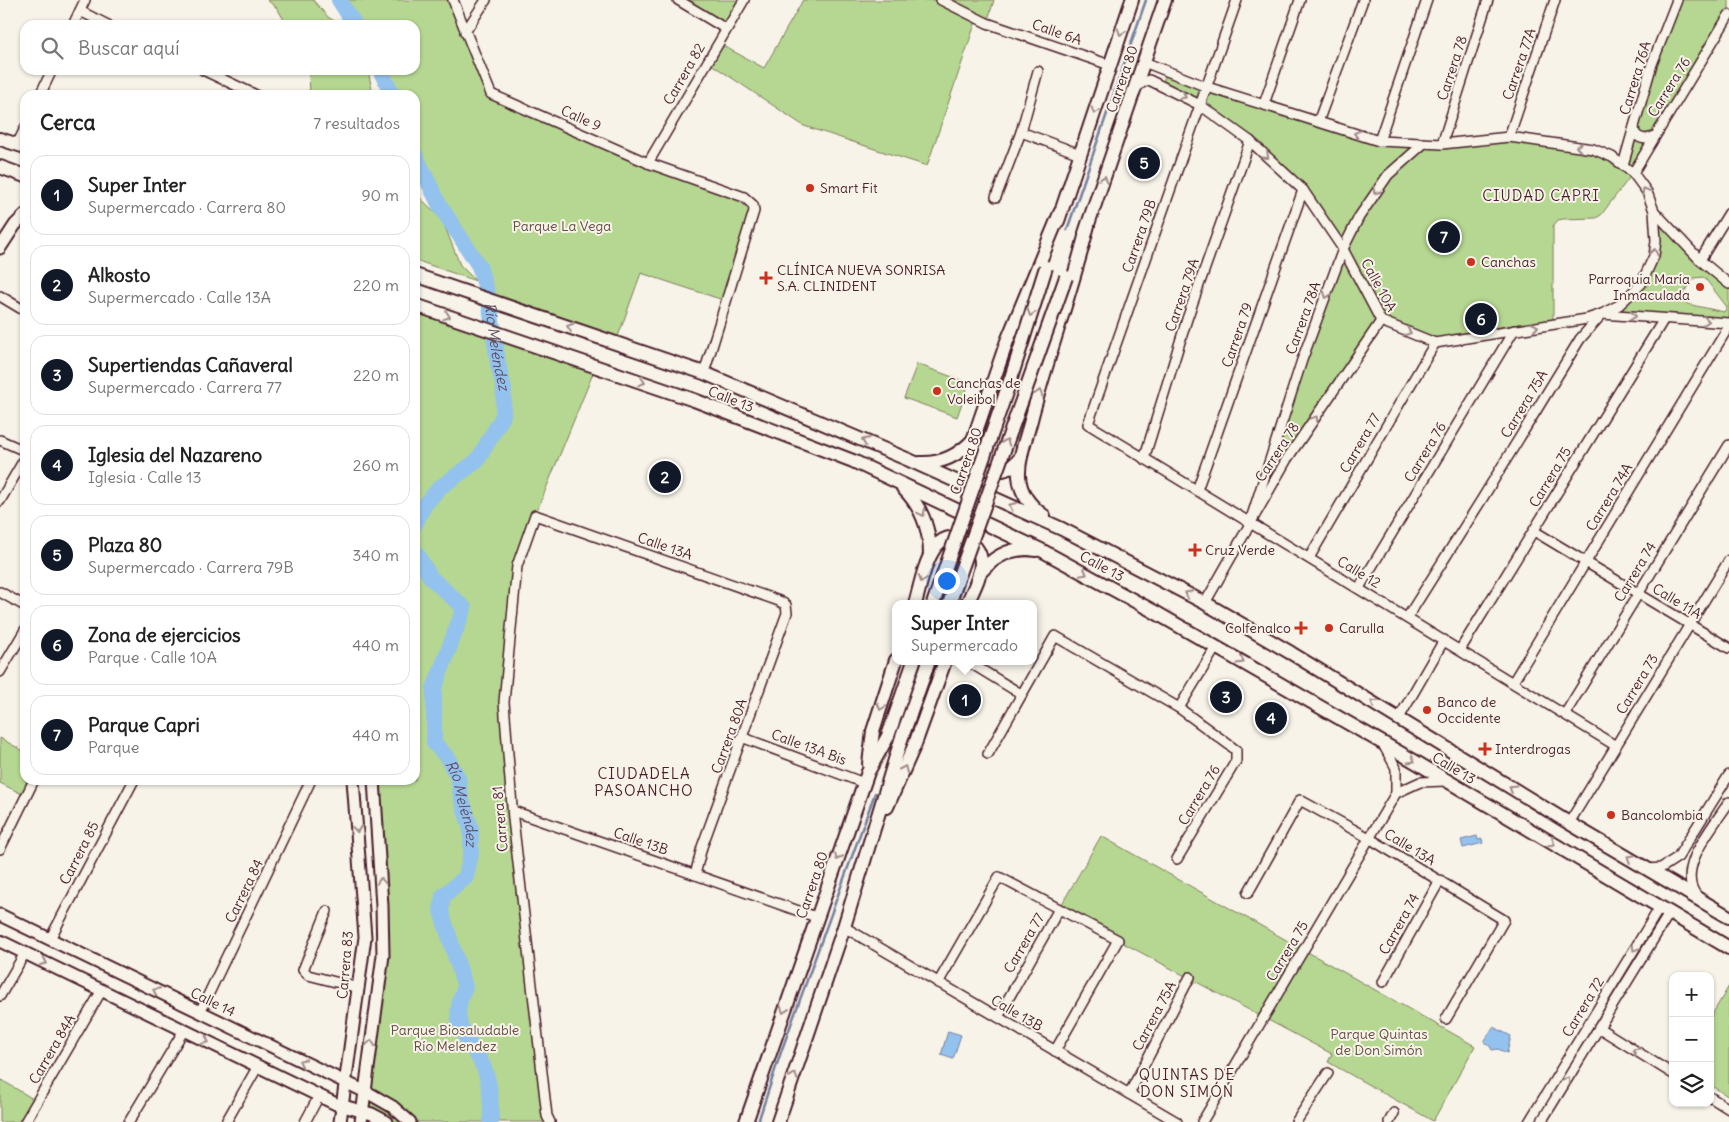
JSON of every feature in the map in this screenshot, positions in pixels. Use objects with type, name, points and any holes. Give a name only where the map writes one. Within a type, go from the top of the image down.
[{"type":"main road","name":"Carrera 80","points":[[972,440],[1006,345],[1060,213],[1132,0]]},
{"type":"main road","name":"Carrera 80","points":[[950,600],[1066,277],[1088,225],[1165,0]]},
{"type":"main road","points":[[0,139],[20,146]]},
{"type":"main road","points":[[0,167],[20,174]]},
{"type":"main road","name":"Carrera 80","points":[[934,600],[1010,378],[1046,267],[1060,213]]},
{"type":"main road","name":"Carrera 80","points":[[1062,529],[1037,511],[1025,496],[1019,477],[1022,457],[1040,388],[1074,281],[1088,225]]},
{"type":"main road","name":"Calle 13","points":[[420,277],[704,373],[909,460],[1062,529],[1205,603],[1399,718],[1569,823],[1729,917]]},
{"type":"main road","name":"Calle 13","points":[[420,306],[694,400],[853,461],[1041,550],[1216,647],[1381,742],[1729,948]]},
{"type":"main road","points":[[972,440],[975,457],[986,468],[1002,471],[1010,468],[1022,457]]},
{"type":"main road","points":[[909,460],[919,463],[940,462],[958,454],[972,440]]},
{"type":"main road","points":[[893,481],[910,495],[922,513],[929,534],[930,555],[916,600]]},
{"type":"main road","points":[[930,555],[939,543],[948,538],[957,537],[967,540],[975,546],[979,554],[979,574]]},
{"type":"main road","points":[[969,600],[979,574],[991,561],[1007,552],[1024,549],[1041,550]]},
{"type":"main road","points":[[866,777],[873,732],[894,665]]},
{"type":"main road","name":"Carrera 80","points":[[746,1122],[866,777],[888,736],[913,665]]},
{"type":"main road","points":[[778,1122],[844,927],[901,740],[928,665]]},
{"type":"main road","points":[[863,862],[915,744],[944,665]]},
{"type":"street","points":[[76,20],[84,0]]},
{"type":"street","name":"Calle 9","points":[[453,0],[491,94],[648,163],[744,197],[753,204],[754,211],[704,373]]},
{"type":"street","points":[[465,32],[486,0]]},
{"type":"street","points":[[678,0],[726,29]]},
{"type":"street","name":"Carrera 82","points":[[648,163],[744,0]]},
{"type":"street","name":"Calle 6A","points":[[941,0],[987,23],[1110,64]]},
{"type":"street","name":"Carrera 79B","points":[[1088,424],[1237,0]]},
{"type":"street","points":[[1264,104],[1300,0]]},
{"type":"street","points":[[1318,122],[1363,0]]},
{"type":"street","points":[[1379,141],[1427,0]]},
{"type":"street","name":"Carrera 78","points":[[1442,144],[1488,0]]},
{"type":"street","name":"Carrera 77A","points":[[1509,137],[1555,0]]},
{"type":"street","name":"Carrera 76A","points":[[1623,165],[1652,64],[1677,0]]},
{"type":"street","points":[[80,11],[98,20]]},
{"type":"street","name":"Carrera 76","points":[[1632,173],[1729,15]]},
{"type":"street","points":[[1144,62],[1146,65],[1207,87],[1379,141],[1442,144],[1509,137],[1593,149],[1612,156],[1632,173],[1647,192],[1654,211],[1700,260],[1729,284]]},
{"type":"street","points":[[996,197],[1020,132],[1038,71]]},
{"type":"street","points":[[42,90],[50,75]]},
{"type":"street","points":[[214,75],[245,90]]},
{"type":"street","name":"Calle 10A","points":[[1135,89],[1142,82],[1149,80],[1200,106],[1250,141],[1303,190],[1344,249],[1381,321],[1435,342],[1587,319],[1602,314],[1729,324]]},
{"type":"street","points":[[1634,127],[1635,134],[1641,138],[1648,139],[1655,136]]},
{"type":"street","points":[[1020,132],[1080,154]]},
{"type":"street","name":"Carrera 79A","points":[[1144,459],[1187,319],[1250,141]]},
{"type":"street","name":"Carrera 78A","points":[[1250,522],[1302,360],[1344,249],[1359,218],[1388,175],[1422,144]]},
{"type":"street","name":"Carrera 79","points":[[1197,490],[1303,190]]},
{"type":"street","name":"Carrera 75A","points":[[1407,618],[1580,339],[1602,314],[1631,295],[1648,271],[1656,241],[1654,211]]},
{"type":"street","points":[[1700,260],[1729,213]]},
{"type":"street","points":[[0,248],[20,220]]},
{"type":"street","points":[[0,296],[20,308]]},
{"type":"street","name":"Carrera 75","points":[[1460,650],[1664,318]]},
{"type":"street","name":"Carrera 78","points":[[1205,603],[1287,459],[1381,321]]},
{"type":"street","name":"Carrera 74A","points":[[1513,682],[1729,324]]},
{"type":"street","name":"Carrera 76","points":[[1359,588],[1514,330]]},
{"type":"street","name":"Carrera 77","points":[[1309,558],[1435,342]]},
{"type":"street","name":"Calle 12","points":[[1088,424],[1616,746]]},
{"type":"street","points":[[0,440],[20,449]]},
{"type":"street","name":"Carrera 74","points":[[1565,714],[1729,445]]},
{"type":"street","points":[[0,501],[20,467]]},
{"type":"street","name":"Calle 13A","points":[[535,515],[786,605]]},
{"type":"street","name":"Carrera 81","points":[[535,515],[517,566],[504,702],[513,811],[546,1116],[550,1122]]},
{"type":"street","name":"Calle 11A","points":[[1534,530],[1729,648]]},
{"type":"street","name":"Carrera 73","points":[[1569,823],[1729,560]]},
{"type":"street","points":[[0,592],[20,603]]},
{"type":"street","name":"Carrera 80A","points":[[694,875],[702,847],[744,738],[787,613],[786,605]]},
{"type":"street","points":[[988,754],[1055,636],[1179,708],[1216,647]]},
{"type":"street","points":[[0,672],[20,638]]},
{"type":"street","points":[[1399,718],[1444,640]]},
{"type":"street","points":[[974,665],[1021,694]]},
{"type":"street","name":"Carrera 76","points":[[1177,860],[1238,755],[1232,745],[1179,708]]},
{"type":"street","name":"Calle 13A Bis","points":[[744,738],[866,777]]},
{"type":"street","points":[[1381,742],[1392,756],[1396,768],[1396,793],[1420,782],[1446,781]]},
{"type":"street","points":[[1648,869],[1661,868],[1678,857],[1729,775]]},
{"type":"street","points":[[0,850],[32,785]]},
{"type":"street","name":"Carrera 85","points":[[50,939],[131,785]]},
{"type":"street","name":"Carrera 84","points":[[200,1012],[309,785]]},
{"type":"street","name":"Carrera 83","points":[[340,1122],[365,937],[353,785]]},
{"type":"street","points":[[362,1116],[381,974],[383,937],[374,785]]},
{"type":"street","name":"Carrera 75","points":[[1202,1122],[1396,793]]},
{"type":"street","name":"Calle 13A","points":[[1248,893],[1300,800],[1369,838],[1504,920],[1446,1019]]},
{"type":"street","points":[[1702,901],[1689,881],[1690,864],[1729,802]]},
{"type":"street","name":"Calle 13B","points":[[513,811],[816,918]]},
{"type":"street","points":[[938,983],[999,877],[1118,940],[1056,1051]]},
{"type":"street","name":"Carrera 74","points":[[1383,982],[1440,880]]},
{"type":"street","name":"Carrera 77","points":[[998,1017],[1059,908]]},
{"type":"street","name":"Carrera 72","points":[[1529,1122],[1617,977],[1665,909]]},
{"type":"street","name":"Carrera 72","points":[[1541,1122],[1627,983],[1665,909]]},
{"type":"street","points":[[327,911],[303,970],[308,974],[359,988]]},
{"type":"street","name":"Calle 14","points":[[0,915],[365,1091],[387,1103],[410,1122]]},
{"type":"street","name":"Calle 13B","points":[[844,927],[1177,1122]]},
{"type":"street","points":[[365,937],[368,945],[374,947],[380,945],[383,937]]},
{"type":"street","points":[[0,941],[319,1096],[362,1116],[378,1116],[386,1122]]},
{"type":"street","points":[[0,996],[25,953]]},
{"type":"street","points":[[362,970],[366,963],[372,962],[378,964],[381,974]]},
{"type":"street","points":[[1617,977],[1627,983]]},
{"type":"street","name":"Carrera 75A","points":[[1129,1094],[1190,978]]},
{"type":"street","name":"Carrera 84A","points":[[24,1122],[102,990]]},
{"type":"street","points":[[1599,1028],[1669,1072]]},
{"type":"street","points":[[129,1122],[184,1030]]},
{"type":"street","points":[[226,1122],[258,1066]]},
{"type":"street","points":[[1296,1122],[1328,1073]]},
{"type":"street","points":[[1548,1091],[1557,1096]]},
{"type":"street","points":[[305,1122],[319,1096]]},
{"type":"street","points":[[1714,1100],[1729,1109]]},
{"type":"street","points":[[1389,1122],[1394,1112]]},
{"type":"green space","points":[[267,0],[313,0],[332,20],[284,20],[277,8]]},
{"type":"green space","name":"Parque La Vega","points":[[339,0],[453,0],[491,94],[753,205],[726,301],[641,273],[616,342],[489,299],[479,266],[439,204],[420,165],[420,90],[390,90],[383,75],[420,75],[420,20],[352,20]]},
{"type":"green space","points":[[678,0],[744,0],[726,29]]},
{"type":"green space","points":[[803,0],[994,0],[987,23],[977,18],[927,166],[804,126],[708,62],[718,43],[764,68]]},
{"type":"green space","points":[[1677,0],[1729,0],[1729,15],[1633,173],[1601,215],[1596,218],[1558,220],[1553,226],[1553,323],[1435,343],[1381,321],[1283,459],[1274,454],[1343,249],[1303,190],[1250,141],[1164,85],[1164,78],[1169,75],[1379,141],[1422,145],[1509,137],[1575,146],[1623,164]]},
{"type":"green space","points":[[309,75],[369,75],[372,90],[310,90]]},
{"type":"green space","points":[[420,198],[442,219],[460,265],[476,281],[420,262]]},
{"type":"green space","points":[[1654,211],[1729,284],[1729,323],[1602,314],[1631,295],[1654,256]],"holes":[[[1704,277],[1727,307],[1724,312],[1687,304],[1683,295],[1694,278]]]},
{"type":"green space","name":"Parque Biosaludable Río Melendez","points":[[420,307],[596,366],[521,550],[504,702],[550,1122],[361,1122],[381,973],[374,785],[420,785]]},
{"type":"green space","name":"Canchas de Voleibol","points":[[917,364],[969,383],[957,417],[904,398]]},
{"type":"green space","points":[[0,738],[20,749],[20,785],[32,785],[26,796],[0,783]]},
{"type":"green space","name":"Parque Quintas de Don Simón","points":[[1101,836],[1475,1046],[1433,1121],[1328,1062],[1332,1054],[1059,909]]},
{"type":"green space","points":[[1729,986],[1729,1097],[1714,1088],[1714,1011]]},
{"type":"green space","points":[[0,1079],[33,1099],[19,1122],[0,1122]]},
{"type":"water","points":[[1477,836],[1478,840],[1482,839],[1483,843],[1463,848],[1461,840]]},
{"type":"water","points":[[1493,1027],[1511,1036],[1507,1053],[1498,1049],[1492,1050],[1484,1042]]},
{"type":"water","points":[[948,1031],[961,1035],[953,1059],[941,1055]]},
{"type":"waterway","name":"Río Meléndez","points":[[339,0],[352,20]]},
{"type":"waterway","points":[[1067,230],[1146,0]]},
{"type":"waterway","name":"Río Meléndez","points":[[383,75],[390,90]]},
{"type":"waterway","name":"Río Meléndez","points":[[420,165],[439,204],[479,266],[489,299],[498,364],[504,389],[503,416],[477,461],[439,488],[420,514]]},
{"type":"waterway","name":"Río Meléndez","points":[[420,559],[431,578],[464,608],[434,689],[434,743],[447,757],[458,778],[461,797],[471,829],[471,853],[466,877],[443,896],[441,911],[465,987],[460,1000],[459,1021],[486,1074],[490,1095],[491,1122]]},
{"type":"waterway","points":[[758,1122],[781,1052],[875,793]]},
{"type":"place","name":"Plaza 80","points":[[1144,163]]},
{"type":"place","name":"Smart Fit","points":[[810,188]]},
{"type":"place","name":"Parque Capri","points":[[1444,237]]},
{"type":"place","name":"Canchas","points":[[1471,262]]},
{"type":"place","name":"CLÍNICA NUEVA SONRISA S.A. CLINIDENT","points":[[766,278]]},
{"type":"place","name":"Parroquia María Inmaculada","points":[[1700,287]]},
{"type":"place","name":"Zona de ejercicios","points":[[1481,319]]},
{"type":"place","name":"Canchas de Voleibol","points":[[937,391]]},
{"type":"place","name":"Alkosto","points":[[665,477]]},
{"type":"place","name":"Cruz Verde","points":[[1195,550]]},
{"type":"place","name":"Colfenalco","points":[[1301,628]]},
{"type":"place","name":"Carulla","points":[[1329,628]]},
{"type":"place","name":"Supertiendas Cañaveral","points":[[1226,697]]},
{"type":"place","name":"Super Inter","points":[[965,700]]},
{"type":"place","name":"Banco de Occidente","points":[[1427,710]]},
{"type":"place","name":"Iglesia del Nazareno","points":[[1271,718]]},
{"type":"place","name":"Interdrogas","points":[[1485,749]]},
{"type":"place","name":"Bancolombia","points":[[1611,815]]},
{"type":"district","name":"CIUDAD CAPRI","points":[[1541,196]]},
{"type":"district","name":"CIUDADELA PASOANCHO","points":[[644,782]]},
{"type":"district","name":"QUINTAS DE DON SIMÓN","points":[[1187,1084]]}]
